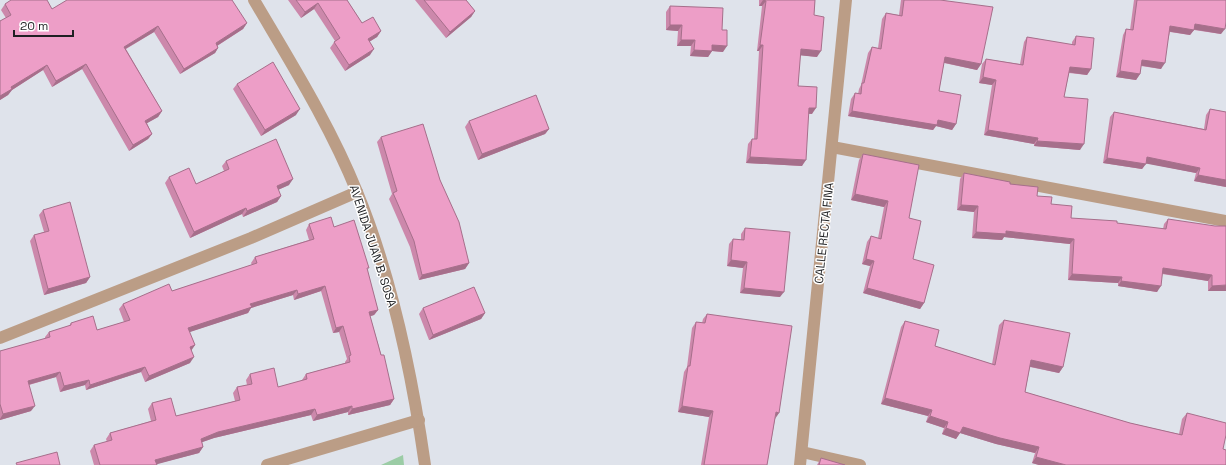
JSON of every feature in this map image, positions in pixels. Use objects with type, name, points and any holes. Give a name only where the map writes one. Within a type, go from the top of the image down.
[{"type":"street","name":"AVENIDA JUAN B. SOSA","points":[[254,0],[314,101],[357,192],[387,280],[409,369],[419,420],[425,465]]},
{"type":"street","name":"CALLE RECTA FINA","points":[[800,465],[846,0]]},
{"type":"street","points":[[832,147],[1226,221]]},
{"type":"street","points":[[0,338],[251,238],[357,192]]},
{"type":"street","points":[[267,465],[419,420]]},
{"type":"street","points":[[802,452],[860,465]]},
{"type":"green space","points":[[403,455],[404,465],[381,465]]},
{"type":"building","points":[[11,0],[47,0],[52,9],[67,0],[232,0],[247,23],[216,43],[218,48],[184,69],[158,26],[124,47],[162,111],[145,121],[152,134],[133,145],[86,64],[56,81],[47,65],[11,87],[12,89],[0,96],[0,21],[11,15],[5,4]]},
{"type":"building","points":[[296,0],[347,0],[362,23],[373,17],[381,31],[368,39],[374,49],[349,65],[334,42],[340,38],[318,3],[305,12]]},
{"type":"building","points":[[424,0],[466,0],[475,11],[450,32]]},
{"type":"building","points":[[763,0],[815,0],[814,15],[824,17],[821,51],[801,49],[798,86],[817,87],[816,108],[809,108],[806,160],[750,157],[752,139],[757,139],[763,45],[760,45],[766,1]]},
{"type":"building","points":[[904,0],[940,0],[993,7],[981,64],[945,57],[939,91],[961,95],[956,124],[938,120],[937,125],[852,111],[855,93],[861,94],[862,83],[864,83],[872,47],[881,49],[886,13],[902,16]]},
{"type":"building","points":[[1137,0],[1226,0],[1225,29],[1195,24],[1194,30],[1170,26],[1165,63],[1142,60],[1140,74],[1120,71],[1126,29],[1133,30]]},
{"type":"building","points":[[670,6],[723,8],[722,30],[727,30],[727,46],[712,45],[712,51],[694,50],[695,40],[681,40],[682,25],[670,25]]},
{"type":"building","points":[[1076,36],[1094,38],[1091,69],[1070,67],[1064,97],[1088,99],[1084,144],[1037,141],[1038,138],[988,130],[996,80],[983,77],[986,59],[1023,65],[1027,37],[1075,45]]},
{"type":"building","points":[[273,62],[300,109],[265,130],[237,84]]},
{"type":"building","points":[[536,95],[549,129],[482,154],[469,121]]},
{"type":"building","points":[[1210,109],[1226,112],[1226,180],[1198,175],[1200,168],[1147,157],[1146,164],[1107,158],[1114,112],[1206,130]]},
{"type":"building","points":[[423,124],[440,180],[459,222],[469,263],[422,275],[414,241],[393,193],[397,191],[381,137]]},
{"type":"building","points":[[276,139],[293,179],[277,186],[281,196],[247,211],[246,208],[194,232],[169,177],[189,168],[196,184],[229,169],[226,161]]},
{"type":"building","points":[[863,154],[919,165],[909,218],[921,221],[913,259],[934,265],[924,303],[867,288],[874,261],[866,259],[871,236],[881,239],[888,201],[855,194]]},
{"type":"building","points":[[964,173],[1010,182],[1010,184],[1038,187],[1037,196],[1052,197],[1051,204],[1072,206],[1071,218],[1117,221],[1117,223],[1166,229],[1168,219],[1215,226],[1226,226],[1226,285],[1212,286],[1212,275],[1163,268],[1161,286],[1121,281],[1122,277],[1072,274],[1074,239],[1006,231],[1006,234],[976,232],[978,206],[961,205]]},
{"type":"building","points":[[70,202],[90,277],[48,289],[34,235],[49,231],[43,210]]},
{"type":"building","points":[[331,217],[334,227],[354,220],[369,268],[367,268],[378,310],[369,312],[381,355],[384,355],[394,399],[352,409],[352,406],[317,415],[315,409],[218,432],[201,439],[203,447],[155,460],[157,465],[100,465],[94,445],[112,440],[110,433],[156,420],[152,403],[171,398],[176,416],[240,400],[237,387],[252,384],[250,374],[274,368],[278,387],[307,379],[306,374],[350,362],[349,356],[351,355],[343,326],[336,328],[325,286],[298,294],[297,290],[250,304],[252,307],[188,328],[195,345],[190,347],[194,357],[149,376],[145,367],[90,385],[89,380],[64,386],[60,372],[28,381],[35,406],[3,414],[0,404],[0,351],[50,337],[49,332],[93,316],[97,330],[130,320],[123,304],[169,284],[172,291],[257,263],[255,257],[314,239],[309,224]]},
{"type":"building","points":[[745,228],[790,232],[784,292],[744,288],[747,262],[731,260],[733,239],[744,240]]},
{"type":"building","points":[[474,287],[485,313],[433,335],[423,308]]},
{"type":"building","points":[[707,314],[792,326],[779,413],[776,412],[767,465],[704,465],[713,411],[682,406],[688,366],[690,366],[696,322],[705,323]]},
{"type":"building","points":[[1004,320],[1070,333],[1063,367],[1031,360],[1025,392],[1130,423],[1182,435],[1187,413],[1226,423],[1226,435],[1223,449],[1226,450],[1226,465],[1066,465],[1036,457],[1039,447],[1000,438],[963,427],[960,433],[946,428],[948,422],[930,416],[932,410],[885,398],[905,321],[939,330],[935,346],[995,365]]},
{"type":"building","points":[[57,452],[60,465],[17,465],[16,463]]},
{"type":"building","points":[[821,458],[845,465],[819,465]]}]
